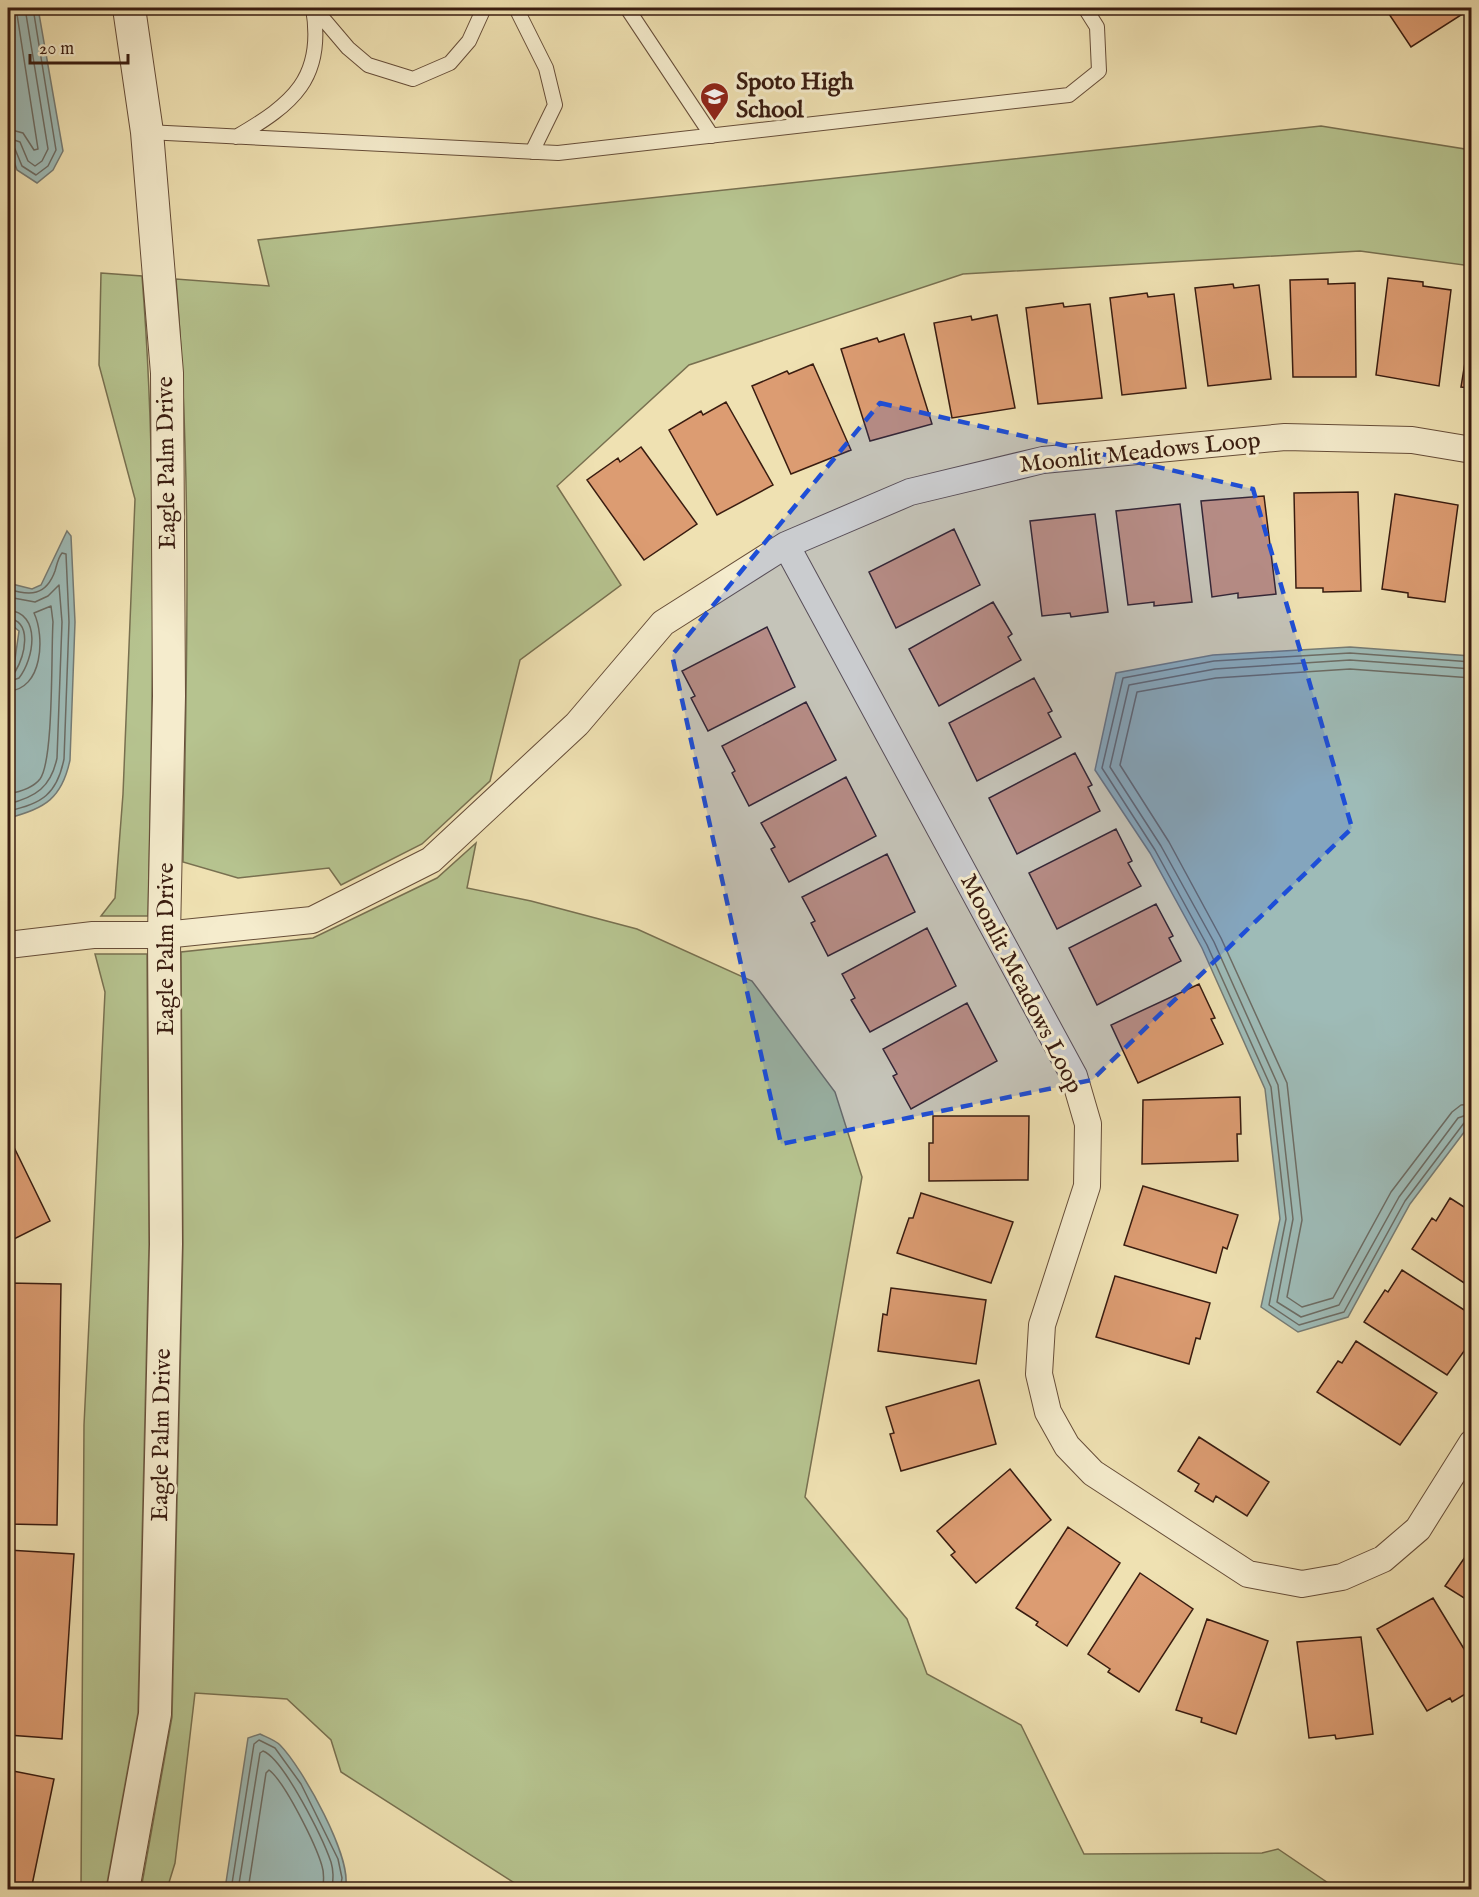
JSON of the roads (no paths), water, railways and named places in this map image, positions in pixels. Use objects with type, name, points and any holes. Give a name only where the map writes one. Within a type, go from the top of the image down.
[{"type":"street","name":"Eagle Palm Drive","points":[[123,1890],[155,1714],[166,1244],[164,935],[169,696],[167,373],[147,132],[129,8]]},
{"type":"street","name":"Moonlit Meadows Loop","points":[[8,945],[93,935],[164,935],[312,920],[431,860],[577,724],[663,623],[786,545],[910,492],[1043,460],[1285,437],[1412,440],[1472,450]]},
{"type":"street","name":"Moonlit Meadows Loop","points":[[786,545],[1077,1085],[1088,1124],[1087,1186],[1042,1325],[1039,1374],[1048,1412],[1067,1446],[1093,1473],[1248,1574],[1302,1584],[1342,1577],[1383,1559],[1418,1529],[1472,1443]]},
{"type":"lane","points":[[236,137],[290,99],[308,77],[316,43],[314,8]]},
{"type":"lane","points":[[314,8],[368,65],[413,79],[450,63],[469,41],[484,8]]},
{"type":"lane","points":[[516,8],[546,68],[555,105],[532,152]]},
{"type":"lane","points":[[627,8],[712,136]]},
{"type":"lane","points":[[147,132],[558,153],[1069,95],[1099,71],[1097,27],[1085,8]]},
{"type":"water","points":[[8,8],[38,8],[63,151],[53,170],[37,183],[17,170],[8,144]]},
{"type":"water","points":[[67,531],[71,536],[75,622],[70,760],[62,784],[50,800],[42,806],[8,818],[8,674],[15,659],[19,631],[8,622],[8,583],[32,589],[41,585]]},
{"type":"water","points":[[1350,647],[1471,656],[1471,1123],[1410,1204],[1348,1317],[1298,1332],[1261,1307],[1280,1219],[1265,1089],[1202,948],[1150,853],[1095,770],[1116,673],[1213,655]]},
{"type":"water","points":[[260,1734],[280,1745],[313,1793],[342,1857],[346,1875],[345,1889],[225,1889],[248,1738]]},
{"type":"place","name":"Spoto High School","points":[[715,122]]}]
